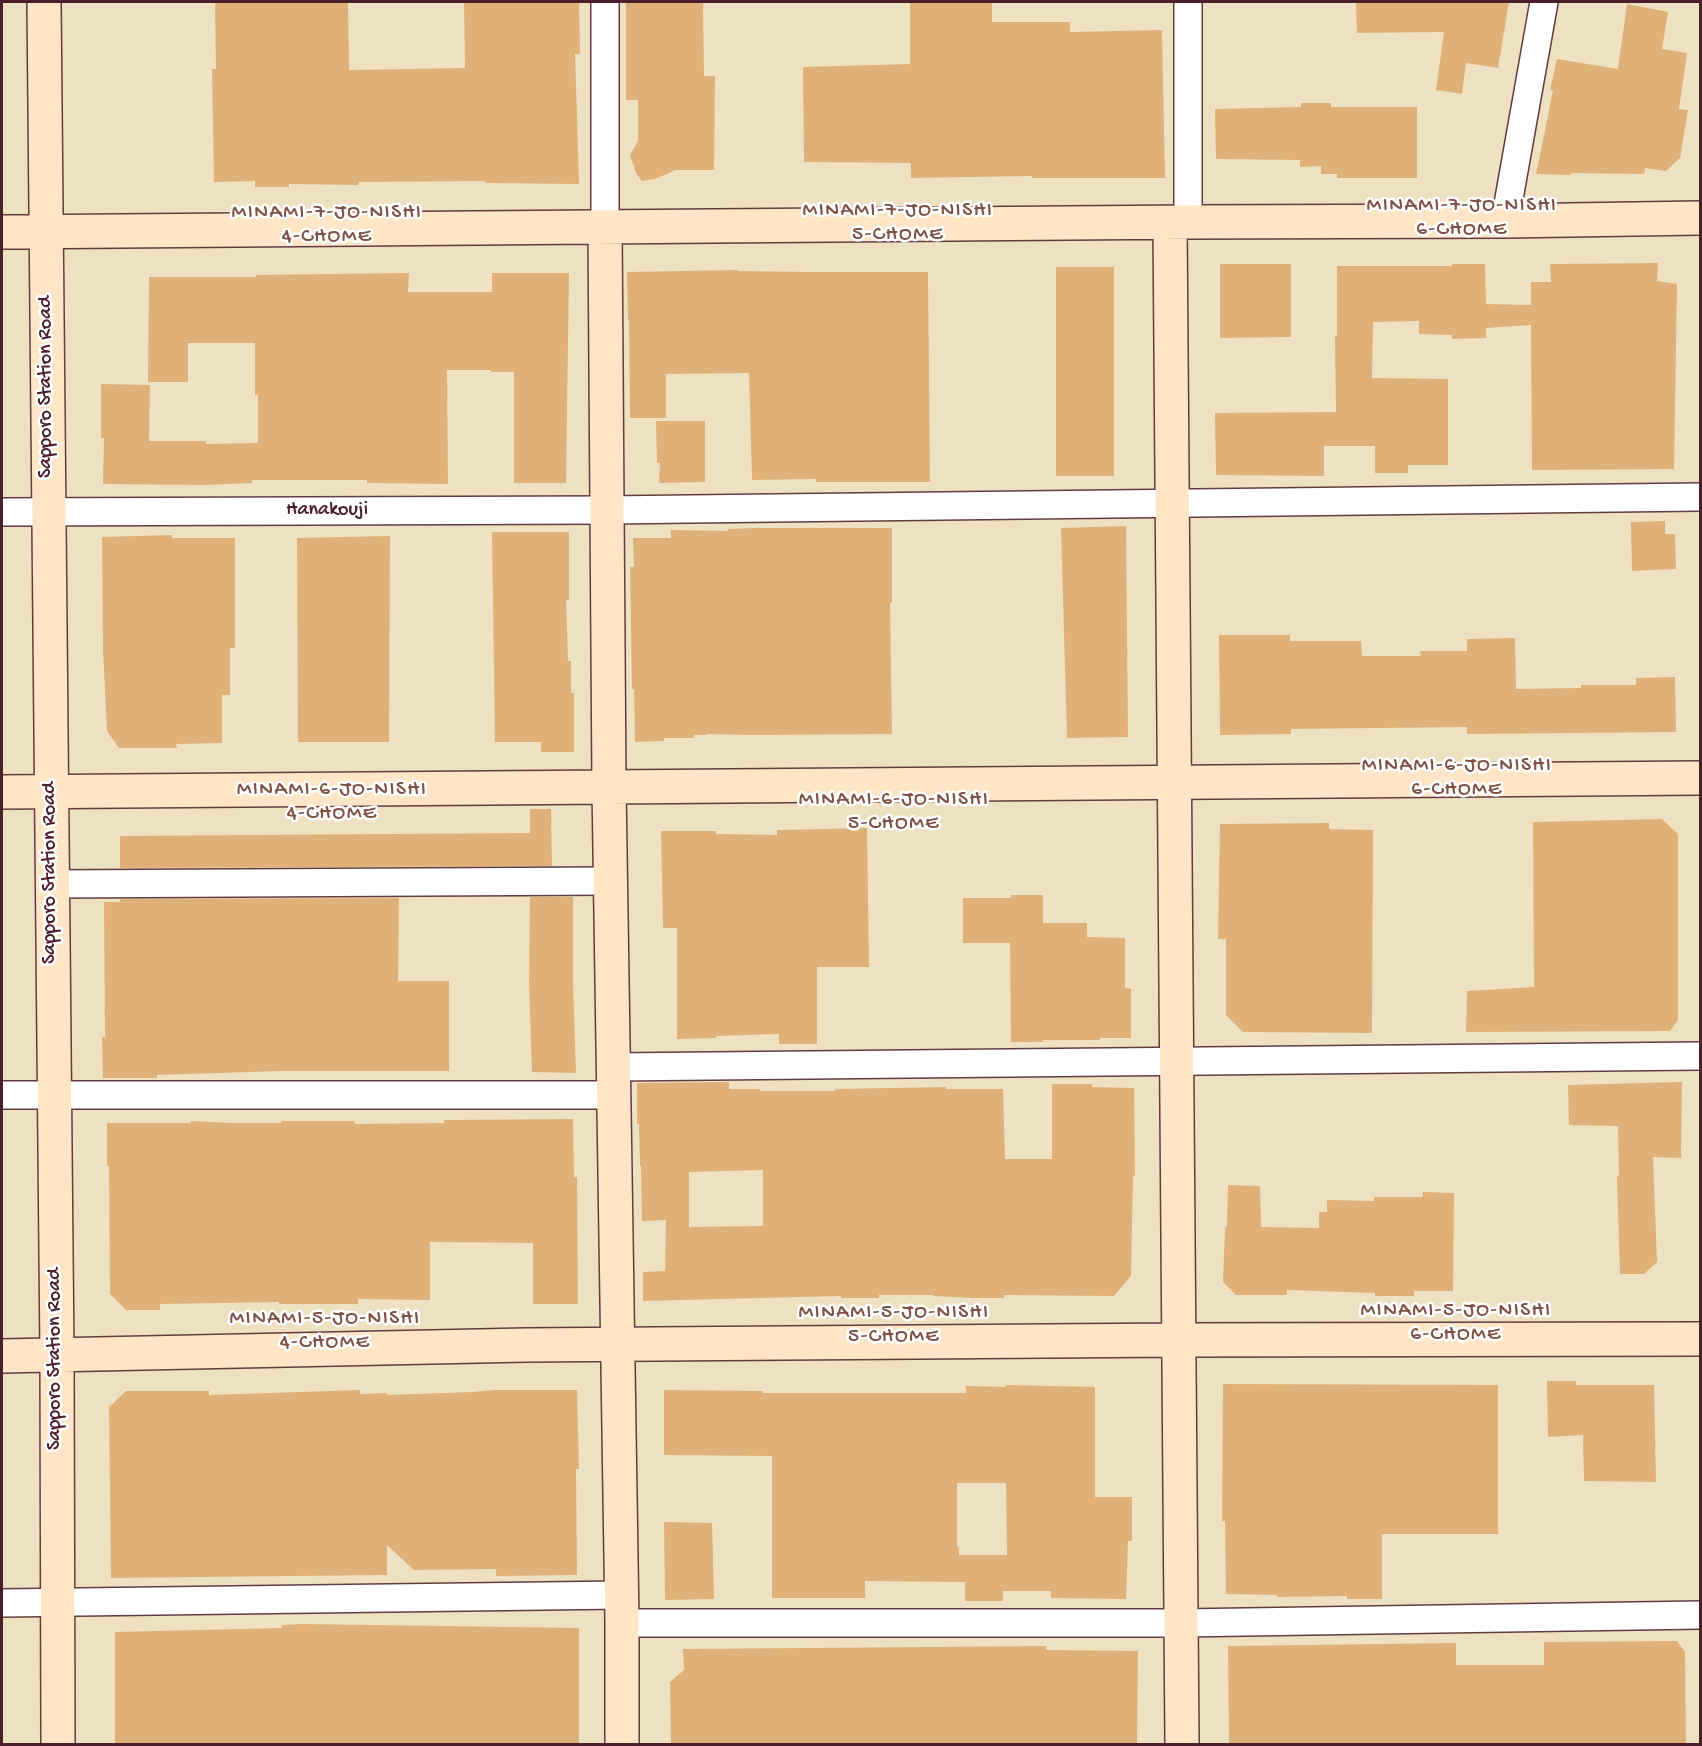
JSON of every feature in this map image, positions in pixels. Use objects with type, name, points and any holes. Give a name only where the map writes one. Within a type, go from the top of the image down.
[{"type":"street","name":"Sapporo Station Road","points":[[44,2],[57,1355],[58,1744]]},
{"type":"street","points":[[605,2],[606,510],[622,1744]]},
{"type":"street","points":[[1182,1744],[1173,503],[1179,222],[1188,2]]},
{"type":"street","points":[[1506,221],[1544,2]]},
{"type":"street","points":[[2,232],[1701,218]]},
{"type":"street","name":"Hanakouji","points":[[2,512],[606,510],[1701,497]]},
{"type":"street","points":[[2,792],[1701,778]]},
{"type":"street","points":[[51,884],[610,882]]},
{"type":"street","points":[[2,1095],[613,1081],[1176,1061],[1701,1056]]},
{"type":"street","points":[[2,1356],[526,1345],[1701,1338]]},
{"type":"street","points":[[2,1603],[621,1609],[1181,1623],[1701,1616]]},
{"type":"building","points":[[215,2],[348,2],[349,70],[465,68],[464,2],[579,2],[580,54],[575,54],[579,184],[485,183],[485,181],[359,182],[358,185],[289,184],[289,187],[255,187],[255,181],[214,182],[212,69],[216,69]]},
{"type":"building","points":[[626,2],[703,2],[704,76],[715,76],[714,170],[676,170],[655,179],[642,181],[636,173],[630,155],[638,141],[638,100],[626,100]]},
{"type":"building","points":[[910,2],[992,2],[992,22],[1070,22],[1070,32],[1162,30],[1165,178],[1032,178],[1032,176],[911,178],[911,163],[804,162],[803,67],[910,64]]},
{"type":"building","points":[[1356,2],[1509,2],[1498,68],[1466,63],[1462,94],[1436,90],[1444,32],[1357,33]]},
{"type":"building","points":[[1627,4],[1668,12],[1662,49],[1687,53],[1679,109],[1688,110],[1680,158],[1666,171],[1645,168],[1644,174],[1536,174],[1557,59],[1618,69]]},
{"type":"building","points":[[1301,103],[1331,103],[1331,107],[1417,107],[1417,178],[1337,178],[1337,174],[1321,174],[1321,166],[1300,167],[1300,160],[1216,159],[1215,109],[1301,107]]},
{"type":"building","points":[[1658,263],[1657,281],[1677,284],[1674,469],[1532,470],[1531,325],[1486,328],[1486,338],[1452,339],[1452,335],[1419,334],[1419,321],[1373,322],[1372,378],[1448,379],[1448,465],[1408,465],[1408,473],[1375,473],[1375,446],[1324,446],[1324,476],[1216,475],[1215,413],[1336,412],[1337,266],[1485,264],[1486,304],[1531,305],[1531,282],[1551,282],[1550,264]]},
{"type":"building","points":[[1220,264],[1291,264],[1291,337],[1220,338]]},
{"type":"building","points":[[1056,267],[1114,267],[1114,476],[1056,476]]},
{"type":"building","points":[[738,270],[928,272],[930,482],[752,480],[749,373],[666,374],[666,418],[630,418],[627,272]]},
{"type":"building","points":[[409,273],[408,292],[492,292],[492,273],[569,273],[566,483],[514,483],[514,372],[447,370],[448,484],[367,483],[367,480],[252,480],[252,483],[205,485],[103,484],[104,438],[101,438],[101,384],[150,385],[149,441],[206,441],[206,444],[258,443],[255,343],[188,343],[188,382],[148,382],[149,277]]},
{"type":"building","points":[[656,421],[705,421],[705,482],[659,483],[660,463],[657,463]]},
{"type":"building","points":[[1665,521],[1665,534],[1675,534],[1676,569],[1632,571],[1631,522]]},
{"type":"building","points":[[1126,526],[1128,737],[1067,738],[1061,528]]},
{"type":"building","points":[[892,528],[892,603],[890,603],[892,734],[707,734],[694,735],[694,738],[664,738],[664,741],[635,742],[630,567],[634,567],[633,538],[671,538],[671,530],[728,531],[728,529]]},
{"type":"building","points":[[492,532],[569,532],[569,600],[566,600],[568,661],[571,661],[571,693],[574,693],[574,752],[541,752],[541,742],[495,742]]},
{"type":"building","points":[[172,535],[172,538],[235,538],[235,648],[230,648],[230,695],[222,695],[222,743],[176,744],[177,748],[119,748],[107,731],[103,650],[102,537]]},
{"type":"building","points":[[390,536],[389,742],[298,742],[297,538]]},
{"type":"building","points":[[1219,635],[1290,635],[1290,641],[1361,641],[1362,656],[1421,656],[1420,651],[1467,651],[1467,639],[1515,638],[1516,689],[1581,688],[1581,685],[1636,685],[1636,678],[1675,677],[1676,732],[1467,734],[1467,727],[1291,729],[1291,734],[1220,735]]},
{"type":"building","points":[[530,809],[551,809],[552,866],[120,868],[120,836],[530,833]]},
{"type":"building","points":[[1662,819],[1678,834],[1678,1020],[1670,1031],[1466,1032],[1467,991],[1534,987],[1533,822]]},
{"type":"building","points":[[1329,823],[1329,829],[1373,830],[1372,1033],[1243,1032],[1226,1015],[1226,939],[1218,939],[1220,824]]},
{"type":"building","points":[[867,828],[869,967],[817,967],[817,1044],[779,1044],[779,1034],[677,1039],[677,928],[663,928],[661,831],[716,831],[716,834],[777,835],[777,830]]},
{"type":"building","points":[[1011,895],[1043,895],[1043,923],[1087,923],[1087,937],[1125,938],[1125,988],[1131,989],[1131,1038],[1011,1042],[1010,943],[963,943],[963,898],[1011,898]]},
{"type":"building","points":[[530,897],[573,897],[576,1073],[532,1072],[529,983]]},
{"type":"building","points":[[399,898],[398,981],[449,981],[449,1071],[281,1071],[157,1075],[157,1078],[103,1078],[104,902],[120,902],[120,899]]},
{"type":"building","points":[[729,1082],[729,1089],[760,1089],[760,1091],[946,1087],[946,1089],[1003,1089],[1005,1159],[1052,1159],[1052,1084],[1092,1084],[1092,1087],[1134,1088],[1135,1176],[1133,1175],[1131,1276],[1114,1296],[1004,1295],[1004,1298],[972,1298],[879,1295],[879,1298],[841,1298],[841,1296],[643,1301],[643,1272],[665,1271],[666,1220],[642,1221],[637,1083]],"holes":[[[763,1170],[763,1226],[689,1227],[689,1172]]]},
{"type":"building","points":[[1682,1082],[1681,1158],[1653,1157],[1657,1262],[1644,1274],[1620,1274],[1618,1126],[1569,1125],[1568,1085]]},
{"type":"building","points":[[573,1119],[574,1177],[577,1177],[578,1304],[533,1304],[533,1243],[430,1242],[430,1300],[358,1299],[358,1304],[279,1304],[279,1302],[160,1304],[160,1310],[126,1310],[110,1294],[107,1123],[354,1121],[355,1124],[444,1123],[444,1120]]},
{"type":"building","points":[[1228,1185],[1260,1186],[1261,1227],[1319,1228],[1319,1212],[1327,1212],[1327,1200],[1374,1201],[1374,1197],[1423,1197],[1423,1192],[1454,1193],[1453,1291],[1414,1291],[1414,1296],[1375,1296],[1375,1293],[1287,1290],[1287,1295],[1236,1295],[1223,1282]]},
{"type":"building","points":[[1547,1381],[1576,1381],[1576,1385],[1654,1385],[1656,1482],[1584,1481],[1583,1435],[1548,1437]]},
{"type":"building","points":[[1223,1384],[1498,1385],[1498,1534],[1382,1534],[1382,1599],[1347,1599],[1347,1596],[1277,1597],[1277,1595],[1226,1594],[1225,1521],[1222,1521]]},
{"type":"building","points":[[1006,1385],[1095,1387],[1095,1497],[1132,1497],[1132,1541],[1128,1541],[1126,1599],[1051,1598],[1051,1591],[1003,1591],[1003,1601],[965,1601],[965,1582],[865,1581],[865,1598],[772,1598],[772,1456],[664,1455],[664,1390],[763,1391],[763,1393],[966,1393],[966,1386],[1006,1387]],"holes":[[[957,1483],[1006,1483],[1007,1555],[959,1555]]]},
{"type":"building","points":[[360,1390],[360,1394],[387,1393],[387,1395],[494,1390],[577,1390],[579,1469],[576,1469],[577,1575],[496,1576],[496,1569],[414,1570],[387,1545],[387,1575],[111,1578],[109,1407],[126,1391],[209,1391],[209,1395]]},
{"type":"building","points":[[664,1522],[712,1523],[714,1599],[665,1600]]},
{"type":"building","points":[[282,1625],[579,1628],[579,1744],[115,1744],[115,1632],[282,1628]]},
{"type":"building","points":[[1677,1641],[1685,1652],[1686,1744],[1229,1744],[1228,1646],[1456,1643],[1456,1665],[1544,1665],[1544,1642]]},
{"type":"building","points":[[1046,1646],[1046,1650],[1138,1651],[1137,1744],[671,1744],[670,1682],[684,1670],[683,1649]]},
{"type":"district","name":"MINAMI-7-JO-NISHI 6-CHOME","points":[[1462,219]]},
{"type":"district","name":"MINAMI-7-JO-NISHI 5-CHOME","points":[[898,224]]},
{"type":"district","name":"MINAMI-7-JO-NISHI 4-CHOME","points":[[327,226]]},
{"type":"district","name":"MINAMI-6-JO-NISHI 6-CHOME","points":[[1457,779]]},
{"type":"district","name":"MINAMI-6-JO-NISHI 4-CHOME","points":[[332,803]]},
{"type":"district","name":"MINAMI-6-JO-NISHI 5-CHOME","points":[[894,813]]},
{"type":"district","name":"MINAMI-5-JO-NISHI 6-CHOME","points":[[1456,1324]]},
{"type":"district","name":"MINAMI-5-JO-NISHI 5-CHOME","points":[[894,1326]]},
{"type":"district","name":"MINAMI-5-JO-NISHI 4-CHOME","points":[[325,1332]]}]
